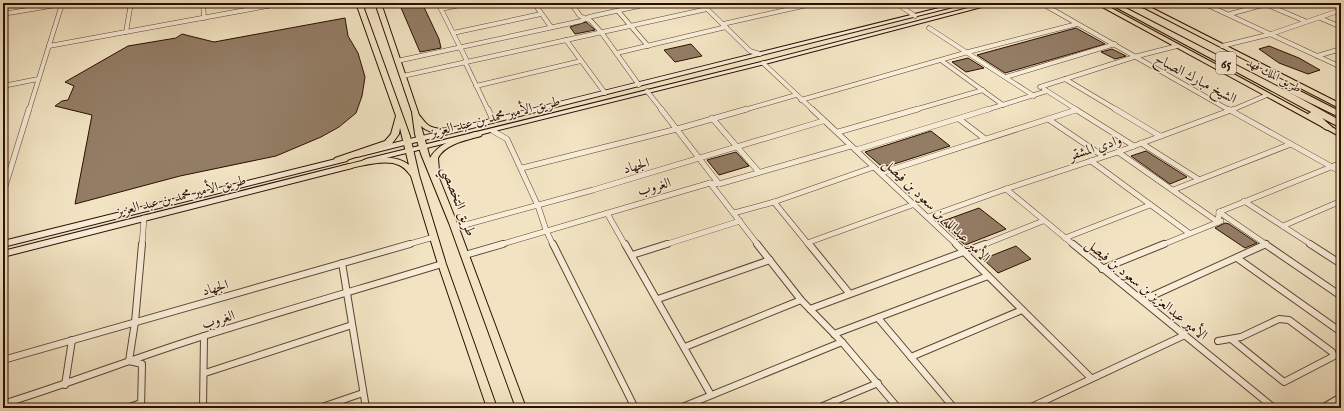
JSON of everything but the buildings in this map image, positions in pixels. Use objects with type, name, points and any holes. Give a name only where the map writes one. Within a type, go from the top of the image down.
[{"type":"highway","name":"طريق الملك فهد","points":[[1111,3],[1341,125]]},
{"type":"highway","name":"طريق الملك فهد","points":[[1121,3],[1341,115]]},
{"type":"highway","points":[[1262,82],[1311,113],[1328,127]]},
{"type":"main road","points":[[359,3],[398,117],[404,129],[415,175],[442,264],[492,408]]},
{"type":"main road","name":"طريق التخصصي","points":[[378,3],[397,61],[404,76],[415,112],[421,143],[465,255],[521,408]]},
{"type":"main road","name":"طريق الأمير محمد بن عبد العزيز","points":[[421,143],[464,127],[966,3]]},
{"type":"main road","name":"طريق الأمير محمد بن عبد العزيز","points":[[3,244],[338,160],[421,143],[465,137],[493,131],[994,3]]},
{"type":"main road","points":[[1094,3],[1130,19]]},
{"type":"main road","points":[[1099,3],[1341,135]]},
{"type":"main road","points":[[1142,4],[1341,107]]},
{"type":"main road","points":[[415,112],[422,126],[431,130],[448,130],[464,127]]},
{"type":"main road","points":[[338,160],[388,143],[396,131],[398,117]]},
{"type":"main road","points":[[464,127],[443,137],[443,139],[465,137]]},
{"type":"main road","points":[[404,129],[415,139],[417,137],[418,128]]},
{"type":"main road","points":[[435,178],[434,158],[437,153],[446,146],[478,134]]},
{"type":"main road","name":"طريق الأمير محمد بن عبد العزيز","points":[[3,254],[342,168],[408,146]]},
{"type":"main road","points":[[342,168],[393,162],[404,164],[415,175]]},
{"type":"main road","points":[[105,228],[106,218]]},
{"type":"street","points":[[3,14],[68,3]]},
{"type":"street","points":[[126,32],[131,3]]},
{"type":"street","points":[[204,3],[204,18]]},
{"type":"street","points":[[49,46],[284,3]]},
{"type":"street","points":[[438,3],[466,59],[465,62],[492,120]]},
{"type":"street","points":[[441,9],[469,3]]},
{"type":"street","points":[[534,3],[551,27]]},
{"type":"street","points":[[571,4],[580,3]]},
{"type":"street","points":[[397,61],[581,21],[586,18],[652,3]]},
{"type":"street","points":[[701,3],[750,51],[760,54]]},
{"type":"street","points":[[617,53],[816,3]]},
{"type":"street","points":[[896,3],[915,16]]},
{"type":"street","name":"الشيخ مبارك الصباح","points":[[1041,3],[1134,57],[1232,110],[1341,172]]},
{"type":"street","points":[[1203,3],[1230,14],[1341,67]]},
{"type":"street","points":[[1230,14],[1265,3],[1304,22]]},
{"type":"street","points":[[1332,3],[1341,8]]},
{"type":"street","points":[[3,193],[62,4]]},
{"type":"street","points":[[571,4],[580,16],[591,21],[601,32],[639,85]]},
{"type":"street","points":[[1222,46],[1271,34],[1320,18],[1341,8]]},
{"type":"street","points":[[404,76],[707,9]]},
{"type":"street","points":[[618,11],[648,46]]},
{"type":"street","points":[[453,33],[541,14]]},
{"type":"street","points":[[1320,18],[1341,27]]},
{"type":"street","points":[[522,168],[676,129],[712,118],[798,98],[1077,24]]},
{"type":"street","points":[[929,28],[1034,96]]},
{"type":"street","points":[[566,40],[605,93]]},
{"type":"street","points":[[1006,77],[1114,44]]},
{"type":"street","points":[[1134,146],[1040,87],[1134,57],[1177,46]]},
{"type":"street","points":[[1318,56],[1341,49]]},
{"type":"street","points":[[942,60],[1003,105]]},
{"type":"street","points":[[476,86],[581,61]]},
{"type":"street","name":"الأمير عبدالله بن سعود بن فيصل","points":[[763,63],[798,98],[823,121],[838,132],[874,168],[915,204],[965,252],[1091,378]]},
{"type":"street","points":[[3,86],[38,79]]},
{"type":"street","points":[[1065,79],[1160,136]]},
{"type":"street","points":[[838,132],[983,90]]},
{"type":"street","points":[[856,150],[1047,91]]},
{"type":"street","points":[[647,92],[719,184]]},
{"type":"street","name":"وادي المشقر","points":[[928,217],[1006,189],[1118,152],[1232,110],[1267,95]]},
{"type":"street","points":[[881,173],[984,138],[1076,110]]},
{"type":"street","points":[[712,118],[758,171]]},
{"type":"street","points":[[959,119],[984,138]]},
{"type":"street","points":[[1048,119],[1103,156]]},
{"type":"street","name":"الجهاد","points":[[454,228],[700,160],[737,147],[823,121]]},
{"type":"street","points":[[493,131],[507,139],[522,168],[538,206],[546,230],[635,408]]},
{"type":"street","points":[[1141,143],[1198,179]]},
{"type":"street","points":[[1173,190],[1291,144]]},
{"type":"street","name":"الغروب","points":[[465,255],[710,183],[719,184],[758,171],[851,146]]},
{"type":"street","points":[[1118,152],[1218,222]]},
{"type":"street","points":[[1091,160],[1189,233]]},
{"type":"street","points":[[1219,212],[1341,163]]},
{"type":"street","points":[[734,213],[774,202],[874,168]]},
{"type":"street","points":[[710,183],[801,300],[849,348],[898,408]]},
{"type":"street","name":"الأمير عبدالعزيز بن سعود بن فيصل","points":[[1006,189],[1272,408]]},
{"type":"street","points":[[1244,201],[1341,264]]},
{"type":"street","points":[[774,202],[848,293]]},
{"type":"street","points":[[1283,226],[1341,202]]},
{"type":"street","points":[[807,243],[915,204]]},
{"type":"street","points":[[1065,238],[1150,205]]},
{"type":"street","points":[[1218,222],[1219,212]]},
{"type":"street","points":[[1219,212],[1341,296]]},
{"type":"street","points":[[607,213],[658,299],[711,395]]},
{"type":"street","points":[[126,408],[141,406],[142,364],[129,361],[135,322],[144,218]]},
{"type":"street","points":[[1102,269],[1227,218]]},
{"type":"street","points":[[632,255],[740,221]]},
{"type":"street","points":[[810,309],[848,293],[965,252],[1043,221]]},
{"type":"street","name":"الجهاد","points":[[3,360],[434,237]]},
{"type":"street","points":[[1142,300],[1266,244]]},
{"type":"street","points":[[1237,258],[1341,332]]},
{"type":"street","points":[[658,299],[770,260]]},
{"type":"street","points":[[342,263],[366,408]]},
{"type":"street","name":"الغروب","points":[[3,404],[65,385],[129,361],[204,336],[442,264]]},
{"type":"street","points":[[834,334],[988,276]]},
{"type":"street","points":[[685,347],[801,300]]},
{"type":"street","points":[[911,357],[1022,310]]},
{"type":"street","points":[[878,318],[954,408]]},
{"type":"street","points":[[1218,341],[1241,337],[1284,318],[1289,320],[1332,352],[1334,356],[1284,382],[1231,339]]},
{"type":"street","points":[[205,373],[352,324]]},
{"type":"street","points":[[1029,408],[1185,335]]},
{"type":"street","points":[[203,408],[205,373],[204,336]]},
{"type":"street","points":[[65,385],[72,340]]},
{"type":"street","points":[[680,408],[842,342]]},
{"type":"street","points":[[818,408],[878,383]]},
{"type":"street","points":[[319,408],[363,393]]},
{"type":"street","points":[[1322,408],[1341,397]]},
{"type":"street","points":[[834,401],[838,408]]}]
